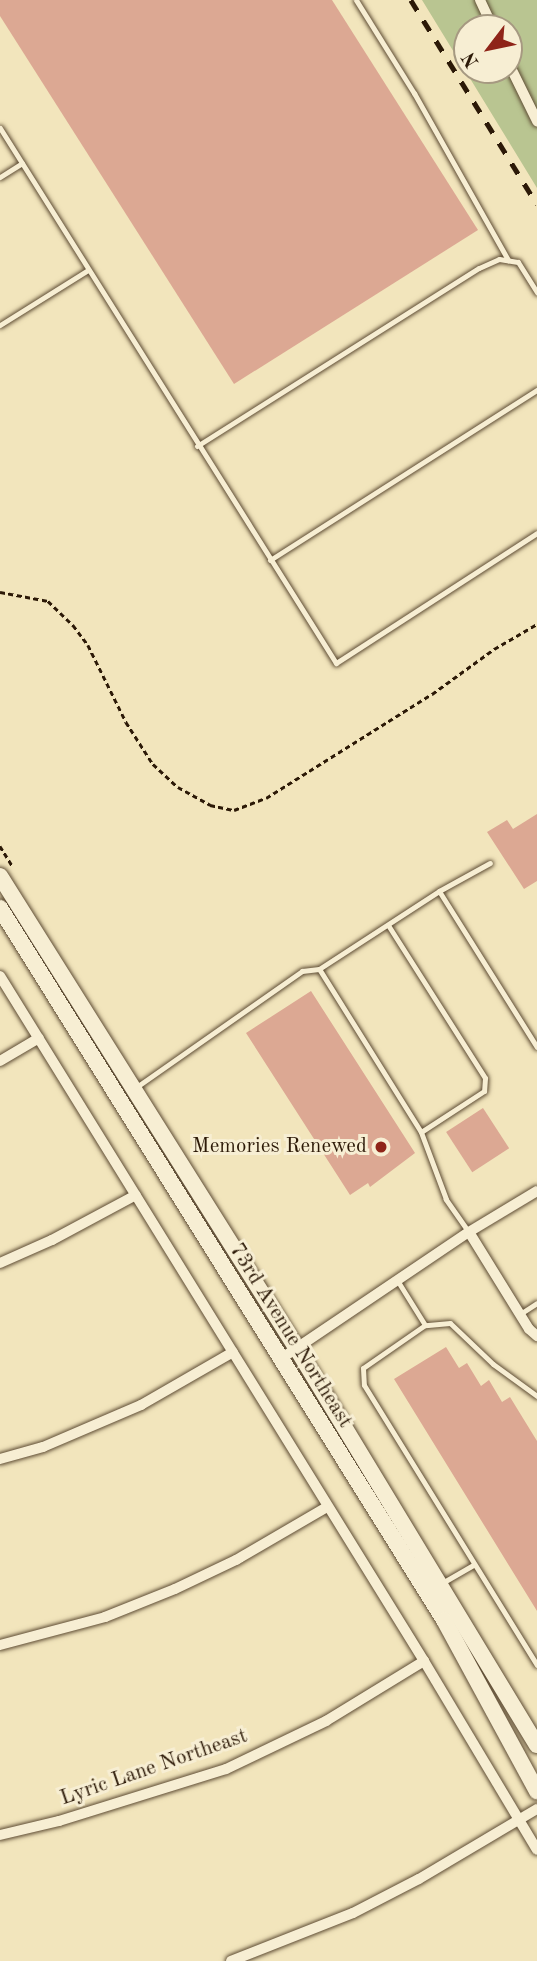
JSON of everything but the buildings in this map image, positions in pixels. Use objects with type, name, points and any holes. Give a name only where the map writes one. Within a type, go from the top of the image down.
[{"type":"street","points":[[519,84],[537,121]]},
{"type":"street","name":"73rd Avenue Northeast","points":[[0,876],[297,1349],[433,1588],[537,1791]]},
{"type":"street","name":"73rd Avenue Northeast","points":[[0,908],[279,1360],[537,1745]]},
{"type":"street","points":[[0,976],[424,1661],[537,1850]]},
{"type":"street","points":[[0,1061],[38,1038]]},
{"type":"street","points":[[279,1360],[470,1232],[537,1191]]},
{"type":"street","points":[[0,1263],[52,1240],[136,1195]]},
{"type":"street","points":[[470,1232],[520,1314],[537,1336]]},
{"type":"street","points":[[0,1459],[43,1447],[141,1405],[233,1352]]},
{"type":"street","points":[[0,1645],[106,1617],[175,1589],[236,1560],[327,1507]]},
{"type":"street","name":"Lyric Lane Northeast","points":[[0,1835],[59,1821],[226,1769],[326,1721],[424,1661]]},
{"type":"street","points":[[231,1961],[353,1913],[419,1879],[537,1809]]},
{"type":"lane","points":[[356,0],[414,93],[509,260]]},
{"type":"lane","points":[[0,128],[197,446],[337,663],[537,533]]},
{"type":"lane","points":[[0,177],[22,163]]},
{"type":"lane","points":[[197,446],[479,268],[499,259],[518,262],[537,292]]},
{"type":"lane","points":[[0,325],[88,270]]},
{"type":"lane","points":[[270,559],[537,390]]},
{"type":"lane","points":[[134,1089],[302,971],[319,969],[439,891],[490,863]]},
{"type":"lane","points":[[439,891],[537,1047]]},
{"type":"lane","points":[[388,925],[485,1078],[484,1091],[421,1132]]},
{"type":"lane","points":[[319,969],[421,1132],[446,1199],[470,1232]]},
{"type":"lane","points":[[397,1280],[425,1325]]},
{"type":"lane","points":[[520,1314],[537,1303]]},
{"type":"lane","points":[[537,1396],[492,1364],[450,1323],[425,1325],[363,1368],[364,1385],[537,1665]]},
{"type":"lane","points":[[433,1588],[473,1565]]},
{"type":"path","points":[[0,592],[48,601],[73,625],[88,645],[125,722],[153,764],[178,787],[210,805],[234,810],[266,798],[432,694],[494,649],[537,624]]},
{"type":"green space","points":[[422,0],[537,0],[537,188],[473,84],[523,84],[523,14],[453,14],[453,51]]},
{"type":"railway","points":[[411,0],[537,204]]},
{"type":"place","name":"Memories Renewed","points":[[381,1147]]}]
